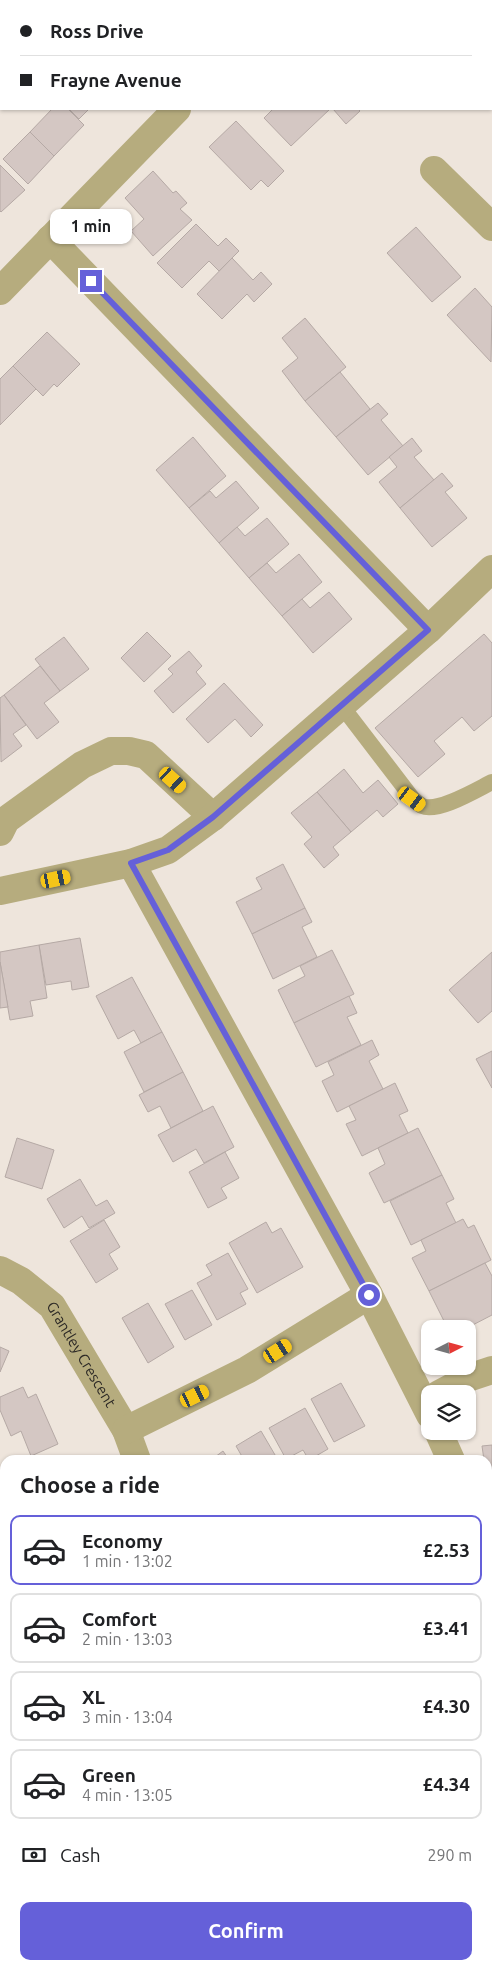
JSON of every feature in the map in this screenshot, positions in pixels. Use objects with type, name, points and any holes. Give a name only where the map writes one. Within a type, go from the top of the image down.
[{"type":"street","points":[[0,291],[176,110]]},
{"type":"street","points":[[434,170],[492,227]]},
{"type":"street","points":[[50,239],[428,630]]},
{"type":"street","points":[[0,891],[131,863],[168,850],[213,817],[428,630],[492,569]]},
{"type":"street","points":[[0,832],[6,820],[82,765],[111,751],[130,751],[146,755],[213,817]]},
{"type":"street","points":[[131,863],[369,1295],[421,1385]]},
{"type":"street","name":"Grantley Crescent","points":[[0,1270],[22,1281],[52,1306],[126,1430],[135,1455]]},
{"type":"street","points":[[126,1430],[247,1370],[369,1295]]},
{"type":"street","points":[[458,1385],[471,1377],[492,1370]]},
{"type":"street","points":[[442,1440],[450,1455]]},
{"type":"lane","points":[[341,705],[412,799],[423,806],[432,808],[446,804],[492,782]]},
{"type":"building","points":[[51,110],[69,110],[84,125],[54,156],[30,132]]},
{"type":"building","points":[[70,110],[88,110],[79,119]]},
{"type":"building","points":[[272,110],[329,110],[291,146],[264,118]]},
{"type":"building","points":[[334,110],[360,111],[346,124]]},
{"type":"building","points":[[236,121],[284,171],[268,187],[261,180],[251,190],[209,147]]},
{"type":"building","points":[[30,132],[54,156],[28,184],[3,159]]},
{"type":"building","points":[[0,165],[25,190],[1,212],[0,211]]},
{"type":"building","points":[[153,171],[173,193],[176,191],[187,203],[180,209],[192,220],[153,256],[131,231],[144,219],[125,198]]},
{"type":"building","points":[[196,224],[218,246],[226,238],[239,251],[219,271],[209,261],[182,288],[157,263]]},
{"type":"building","points":[[416,227],[461,277],[432,302],[387,253]]},
{"type":"building","points":[[232,258],[253,280],[261,272],[272,284],[254,302],[247,294],[222,319],[197,294]]},
{"type":"building","points":[[475,288],[492,307],[491,362],[447,315]]},
{"type":"building","points":[[305,318],[346,367],[305,401],[282,371],[298,358],[282,338]]},
{"type":"building","points":[[47,332],[80,364],[57,387],[54,384],[43,396],[13,366]]},
{"type":"building","points":[[13,366],[36,389],[0,425],[0,379]]},
{"type":"building","points":[[340,372],[370,409],[336,437],[305,401]]},
{"type":"building","points":[[378,403],[388,414],[381,420],[403,446],[368,475],[336,437]]},
{"type":"building","points":[[193,437],[226,476],[189,508],[156,470]]},
{"type":"building","points":[[412,438],[422,451],[414,457],[434,480],[400,508],[379,482],[397,467],[389,457]]},
{"type":"building","points":[[442,473],[453,486],[445,492],[467,518],[432,547],[400,508]]},
{"type":"building","points":[[236,481],[259,508],[219,543],[189,508],[210,491],[216,498]]},
{"type":"building","points":[[267,518],[289,544],[249,578],[219,543],[237,527],[245,536]]},
{"type":"building","points":[[299,554],[322,582],[282,616],[249,578],[267,563],[276,573]]},
{"type":"building","points":[[329,592],[352,619],[313,653],[282,616],[302,599],[310,608]]},
{"type":"building","points":[[147,632],[171,656],[144,682],[121,658]]},
{"type":"building","points":[[484,634],[492,643],[492,716],[474,731],[462,717],[434,741],[445,754],[418,777],[375,728]]},
{"type":"building","points":[[64,637],[89,669],[60,691],[35,659]]},
{"type":"building","points":[[189,651],[202,666],[196,672],[206,684],[173,713],[154,691],[173,674],[168,669]]},
{"type":"building","points":[[40,666],[60,691],[44,703],[59,722],[37,739],[4,695]]},
{"type":"building","points":[[224,683],[263,725],[251,737],[235,719],[208,743],[186,719]]},
{"type":"building","points":[[4,695],[26,725],[13,734],[22,746],[1,762],[0,698]]},
{"type":"building","points":[[344,769],[363,793],[378,780],[398,804],[383,817],[377,810],[351,832],[317,792]]},
{"type":"building","points":[[317,792],[351,832],[333,847],[339,855],[324,868],[304,844],[312,837],[291,813]]},
{"type":"building","points":[[283,864],[305,908],[252,934],[236,902],[262,889],[256,878]]},
{"type":"building","points":[[305,908],[312,922],[302,927],[317,957],[273,979],[252,934]]},
{"type":"building","points":[[80,938],[89,987],[72,990],[71,981],[46,985],[39,945]]},
{"type":"building","points":[[39,945],[47,998],[30,1001],[33,1016],[10,1020],[0,952]]},
{"type":"building","points":[[332,950],[354,994],[294,1023],[278,990],[305,976],[300,966]]},
{"type":"building","points":[[492,952],[492,1011],[478,1023],[449,990]]},
{"type":"building","points":[[0,962],[8,1007],[0,1008]]},
{"type":"building","points":[[132,977],[162,1032],[141,1043],[134,1030],[118,1039],[96,996]]},
{"type":"building","points":[[349,996],[357,1013],[347,1017],[361,1045],[316,1067],[294,1023]]},
{"type":"building","points":[[162,1032],[183,1072],[144,1092],[124,1052]]},
{"type":"building","points":[[372,1040],[379,1055],[369,1061],[383,1089],[337,1112],[322,1081],[334,1075],[328,1062]]},
{"type":"building","points":[[492,1051],[492,1088],[476,1059]]},
{"type":"building","points":[[183,1072],[203,1111],[171,1128],[160,1106],[148,1112],[139,1095]]},
{"type":"building","points":[[395,1083],[408,1111],[399,1115],[408,1133],[362,1156],[346,1124],[356,1120],[349,1106]]},
{"type":"building","points":[[213,1106],[234,1147],[204,1163],[196,1149],[173,1162],[158,1135]]},
{"type":"building","points":[[418,1128],[442,1175],[384,1203],[369,1173],[385,1164],[378,1148]]},
{"type":"building","points":[[17,1138],[54,1150],[42,1189],[5,1177]]},
{"type":"building","points":[[225,1152],[239,1178],[221,1188],[227,1198],[208,1208],[189,1172]]},
{"type":"building","points":[[442,1175],[454,1199],[446,1203],[456,1223],[411,1245],[390,1201]]},
{"type":"building","points":[[80,1179],[96,1206],[107,1200],[115,1213],[89,1228],[82,1216],[64,1228],[47,1199]]},
{"type":"building","points":[[463,1219],[468,1228],[474,1225],[491,1260],[429,1291],[412,1258],[426,1251],[421,1240]]},
{"type":"building","points":[[104,1220],[120,1247],[109,1254],[118,1269],[96,1283],[70,1241]]},
{"type":"building","points":[[266,1222],[272,1233],[281,1228],[303,1267],[257,1293],[229,1243]]},
{"type":"building","points":[[228,1253],[248,1289],[240,1293],[246,1304],[217,1320],[197,1283],[212,1275],[206,1265]]},
{"type":"building","points":[[485,1263],[492,1276],[492,1315],[476,1323],[476,1320],[444,1320],[429,1291]]},
{"type":"building","points":[[192,1290],[212,1325],[185,1340],[165,1304]]},
{"type":"building","points":[[148,1303],[174,1347],[148,1363],[122,1318]]},
{"type":"building","points":[[0,1347],[9,1351],[0,1372]]},
{"type":"building","points":[[341,1383],[365,1426],[334,1442],[311,1399]]},
{"type":"building","points":[[23,1387],[28,1398],[36,1394],[58,1444],[31,1455],[21,1431],[11,1436],[0,1410],[0,1397]]},
{"type":"building","points":[[305,1408],[328,1449],[318,1455],[306,1455],[303,1450],[294,1455],[284,1455],[269,1428]]},
{"type":"building","points":[[261,1431],[275,1455],[241,1455],[236,1446]]},
{"type":"building","points":[[492,1445],[492,1455],[483,1455],[482,1446]]},
{"type":"building","points":[[223,1451],[226,1455],[218,1455]]},
{"type":"route","points":[[91,281],[428,630],[213,817],[168,850],[131,863],[369,1295]]}]
